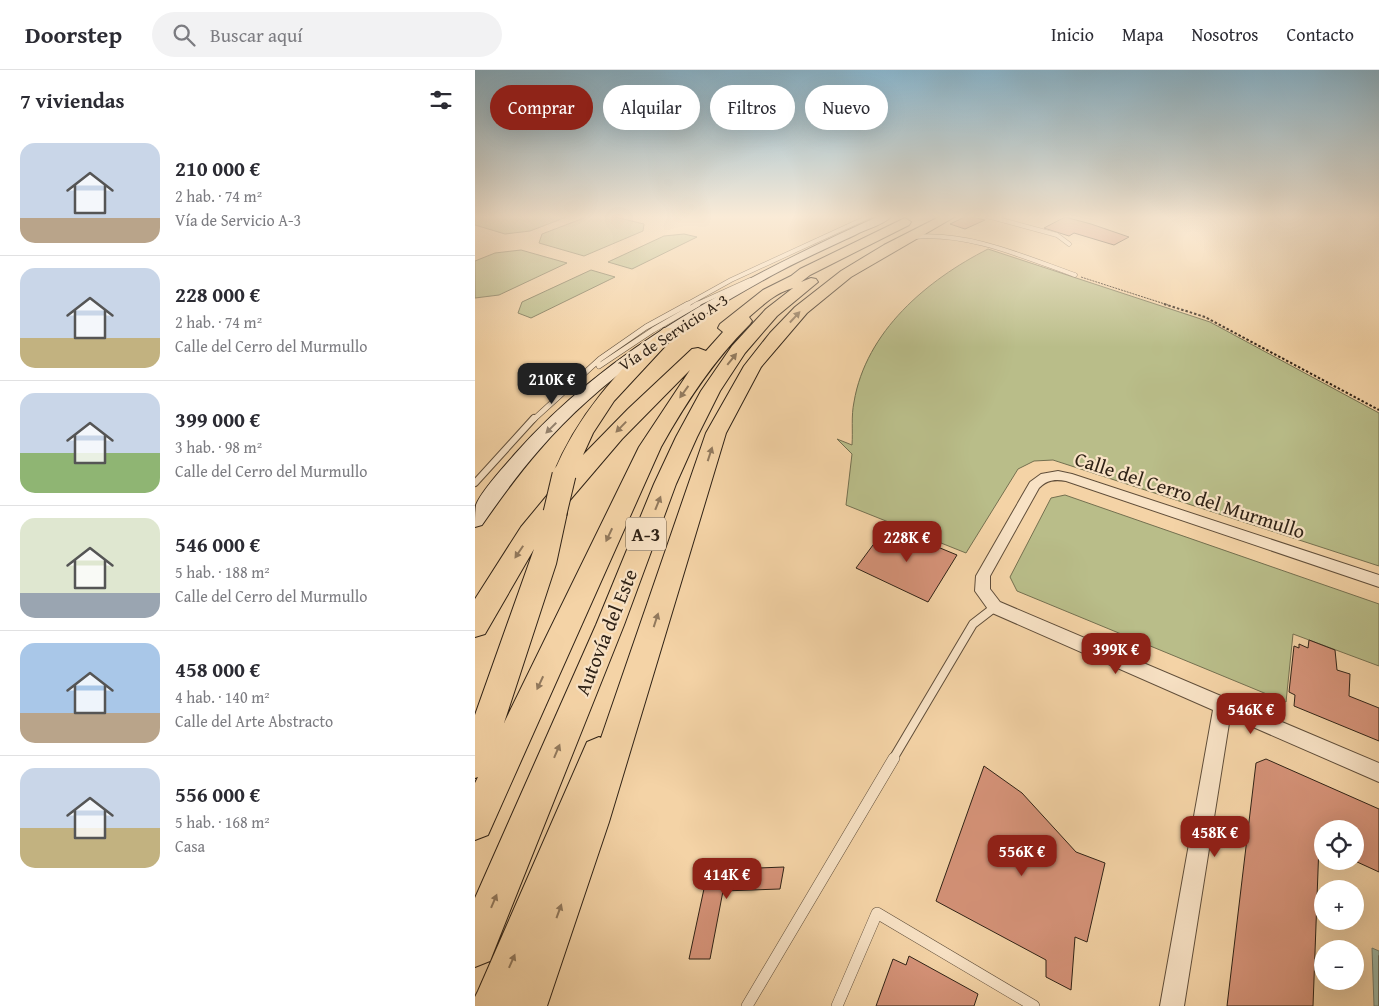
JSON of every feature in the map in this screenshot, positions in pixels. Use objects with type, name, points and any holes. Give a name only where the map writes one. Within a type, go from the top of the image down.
[{"type":"highway","name":"Autovía del Este","points":[[475,822],[650,447],[678,400],[707,360],[730,334],[760,307],[805,272],[834,260]]},
{"type":"highway","name":"Autovía del Este","points":[[475,946],[618,606],[682,443],[726,365],[751,335],[777,308],[802,288],[849,260]]},
{"type":"highway","points":[[525,1006],[591,822],[717,433],[753,366],[775,337],[823,290],[866,260]]},
{"type":"highway","points":[[475,625],[504,574],[539,522],[596,453],[647,400],[734,321],[768,293],[805,272]]},
{"type":"highway","points":[[475,761],[540,574],[564,476],[572,452],[592,416],[612,389],[634,365],[671,332]]},
{"type":"highway","points":[[493,1006],[591,769],[641,666]]},
{"type":"main road","name":"Vía de Servicio A-3","points":[[475,520],[486,502],[526,453],[574,405],[623,362],[764,275],[796,260]]},
{"type":"street","name":"Calle del Cerro del Murmullo","points":[[995,607],[982,591],[983,576],[1034,485],[1042,478],[1054,475],[1067,476],[1379,581]]},
{"type":"street","points":[[995,607],[1379,773]]},
{"type":"street","points":[[1172,1006],[1223,704]]},
{"type":"lane","points":[[475,482],[530,422],[600,359],[646,327],[703,294],[776,260]]},
{"type":"lane","points":[[1026,260],[1075,275]]},
{"type":"lane","points":[[576,381],[661,324],[741,284],[764,275]]},
{"type":"lane","points":[[747,1006],[973,624],[995,607]]},
{"type":"lane","points":[[837,1006],[877,913],[1034,1006]]},
{"type":"path","points":[[1075,275],[1205,317],[1379,410]]},
{"type":"green space","points":[[555,260],[567,263],[499,295],[475,298],[475,261]]},
{"type":"green space","points":[[613,260],[651,260],[632,269],[608,262]]},
{"type":"green space","points":[[969,260],[1020,260],[1210,322],[1379,413],[1379,566],[1053,460],[1034,461],[1018,469],[966,553],[846,505],[852,454],[837,439],[852,445],[854,402],[861,376],[871,353],[903,310],[922,292]]},
{"type":"green space","points":[[591,270],[615,277],[531,318],[518,313],[522,302]]},
{"type":"green space","points":[[1065,495],[1379,604],[1379,666],[1293,634],[1286,702],[1017,591],[1010,577],[1051,498]]},
{"type":"water","points":[[1372,948],[1379,951],[1379,1006],[1374,1006]]},
{"type":"building","points":[[887,526],[957,555],[928,602],[856,568]]},
{"type":"building","points":[[1309,640],[1335,650],[1337,670],[1350,674],[1349,696],[1379,708],[1379,741],[1294,706],[1295,695],[1289,692],[1294,646],[1299,648],[1299,644],[1308,648]]},
{"type":"building","points":[[1266,759],[1379,809],[1379,872],[1364,865],[1364,820],[1314,820],[1314,870],[1318,870],[1318,880],[1314,880],[1314,930],[1316,930],[1313,1006],[1227,1006],[1256,763]]},
{"type":"building","points":[[984,766],[1022,793],[1076,852],[1105,863],[1087,942],[1075,937],[1071,990],[1046,977],[1046,960],[936,901]]},
{"type":"building","points":[[784,867],[780,889],[723,891],[710,959],[689,959],[708,870]]},
{"type":"building","points":[[909,956],[978,994],[974,1006],[876,1006],[893,959],[906,965]]}]
